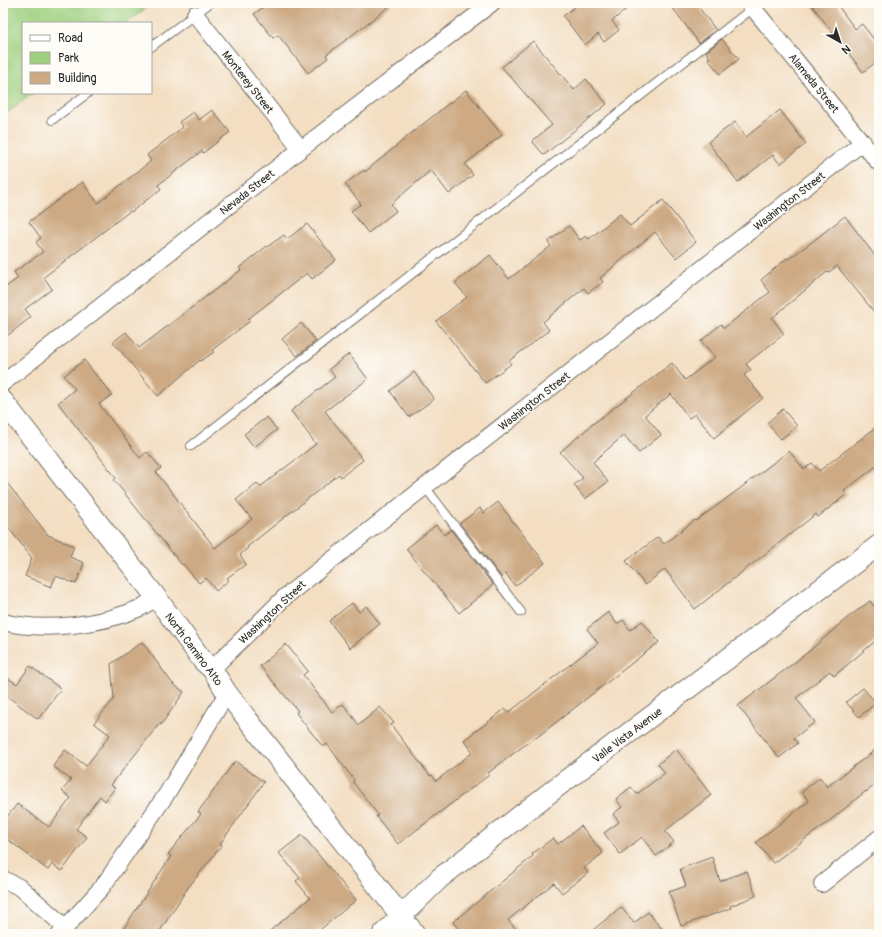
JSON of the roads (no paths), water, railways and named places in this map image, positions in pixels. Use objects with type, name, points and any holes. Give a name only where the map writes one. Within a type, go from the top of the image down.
[{"type":"street","name":"Nevada Street","points":[[3,383],[301,149],[492,3]]},
{"type":"street","name":"Alameda Street","points":[[751,6],[879,163]]},
{"type":"street","name":"Monterey Street","points":[[195,14],[301,149]]},
{"type":"street","name":"Washington Street","points":[[212,669],[286,596],[863,142]]},
{"type":"street","name":"North Camino Alto","points":[[3,401],[156,597],[203,661],[212,669],[227,693],[415,934]]},
{"type":"street","name":"Valle Vista Avenue","points":[[383,934],[440,878],[557,787],[879,546]]},
{"type":"street","points":[[3,622],[28,627],[79,624],[105,620],[142,607],[156,597]]},
{"type":"street","points":[[3,879],[21,888],[63,931],[108,880],[166,795],[227,693]]},
{"type":"street","points":[[822,884],[879,838]]},
{"type":"lane","points":[[152,46],[210,3]]},
{"type":"lane","points":[[191,446],[751,6]]},
{"type":"lane","points":[[52,120],[87,94]]},
{"type":"lane","points":[[425,487],[521,612]]}]
